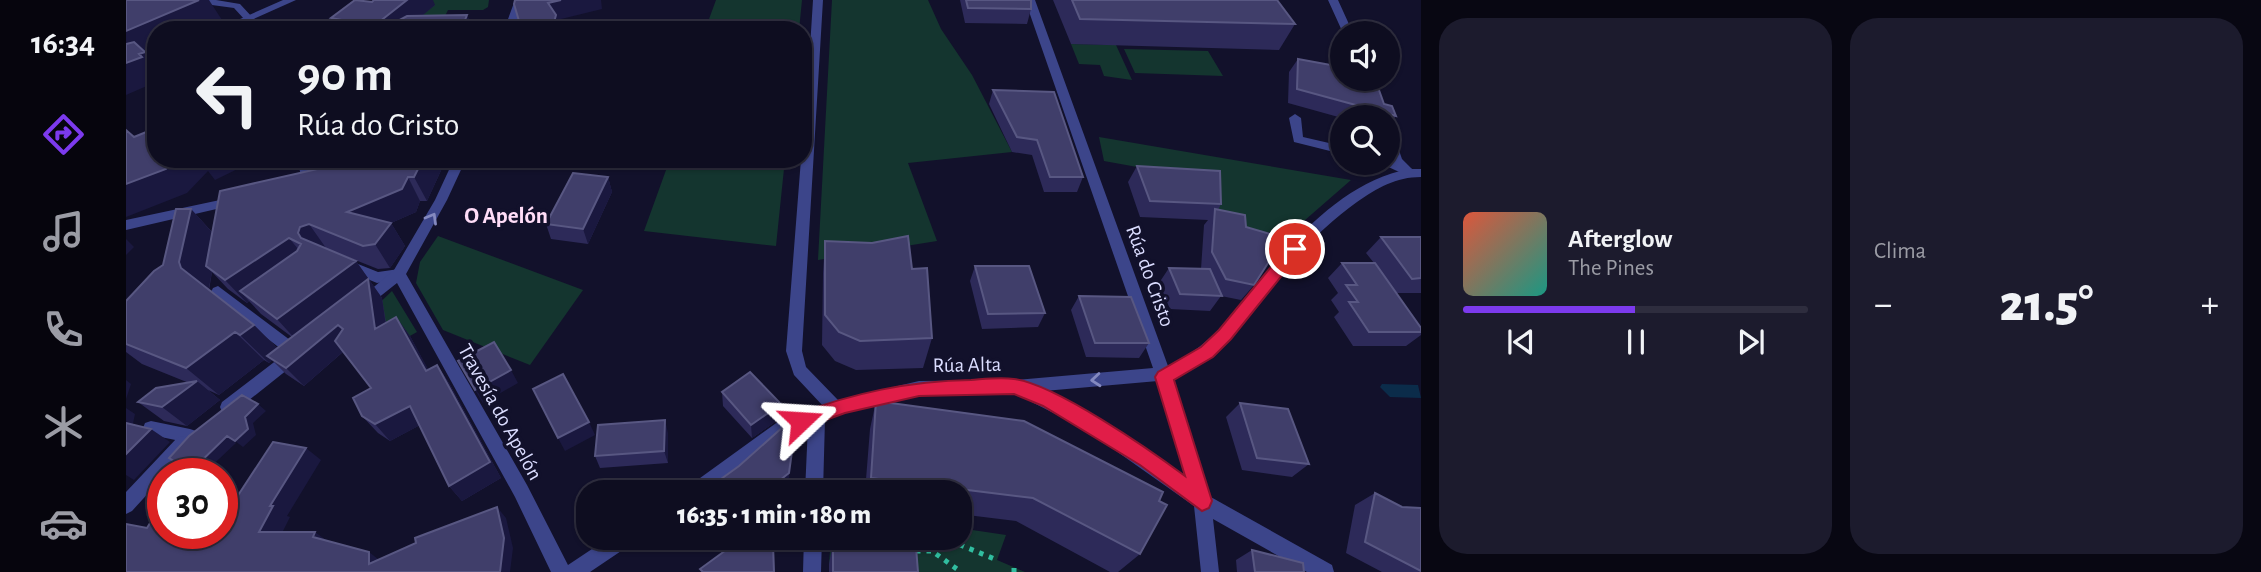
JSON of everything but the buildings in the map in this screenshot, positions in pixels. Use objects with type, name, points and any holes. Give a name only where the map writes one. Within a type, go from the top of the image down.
[{"type":"street","points":[[197,0],[237,6],[248,18]]},
{"type":"street","points":[[230,5],[241,0]]},
{"type":"street","points":[[241,21],[267,13],[291,0]]},
{"type":"street","points":[[512,21],[520,0]]},
{"type":"street","points":[[812,88],[818,0]]},
{"type":"street","name":"Rúa do Cristo","points":[[1030,0],[1164,377],[1202,501],[1210,572]]},
{"type":"street","points":[[1333,0],[1343,21]]},
{"type":"street","points":[[126,69],[147,61]]},
{"type":"street","points":[[1295,118],[1298,139],[1330,147]]},
{"type":"street","points":[[1400,162],[1415,172]]},
{"type":"street","points":[[306,168],[310,184]]},
{"type":"street","points":[[348,314],[399,274],[442,200],[456,168]]},
{"type":"street","points":[[807,168],[794,351],[799,370],[835,408]]},
{"type":"street","points":[[1164,377],[1207,352],[1295,249],[1327,218],[1387,177],[1415,172]]},
{"type":"street","points":[[126,225],[245,199]]},
{"type":"street","points":[[335,259],[377,278],[399,274]]},
{"type":"street","name":"Travesía do Apelón","points":[[399,274],[521,491],[561,572]]},
{"type":"street","points":[[126,505],[201,427],[302,349],[219,286]]},
{"type":"street","name":"Rúa Alta","points":[[711,480],[785,426],[835,408],[919,388],[1015,387],[1145,376],[1164,377]]},
{"type":"street","name":"Rúa Alta","points":[[1015,387],[1050,400],[1147,458],[1202,501],[1325,572]]},
{"type":"street","points":[[814,480],[817,415]]},
{"type":"street","points":[[150,428],[201,427]]},
{"type":"street","points":[[573,572],[607,550]]},
{"type":"street","points":[[812,572],[813,550]]},
{"type":"path","points":[[914,551],[946,539],[997,559]]},
{"type":"path","points":[[901,550],[932,551],[961,572]]},
{"type":"green space","points":[[405,0],[489,0],[488,7],[483,10],[448,10],[442,21],[415,21],[422,15]]},
{"type":"green space","points":[[716,0],[802,0],[800,21],[708,21]]},
{"type":"green space","points":[[832,0],[928,0],[941,29],[972,75],[1012,152],[908,163],[937,241],[818,260]]},
{"type":"green space","points":[[1071,44],[1116,45],[1132,80],[1104,76],[1100,65],[1079,64]]},
{"type":"green space","points":[[1124,49],[1208,51],[1223,76],[1135,73]]},
{"type":"green space","points":[[1099,137],[1351,180],[1289,234],[1211,227],[1198,178],[1104,161]]},
{"type":"green space","points":[[667,168],[784,168],[776,246],[644,231]]},
{"type":"green space","points":[[438,236],[583,290],[530,365],[443,330],[416,283],[420,262]]},
{"type":"green space","points":[[392,291],[417,332],[392,346],[369,313]]},
{"type":"green space","points":[[972,530],[1006,535],[997,560],[1025,572],[907,572],[829,564],[830,550],[972,550]]},
{"type":"water","points":[[1382,384],[1418,385],[1421,398],[1390,397],[1380,387]]},
{"type":"district","name":"O Apelón","points":[[506,216]]},
{"type":"route","points":[[801,421],[845,405],[919,388],[1015,387],[1050,400],[1147,458],[1202,501],[1164,377],[1207,352],[1295,249]]}]
